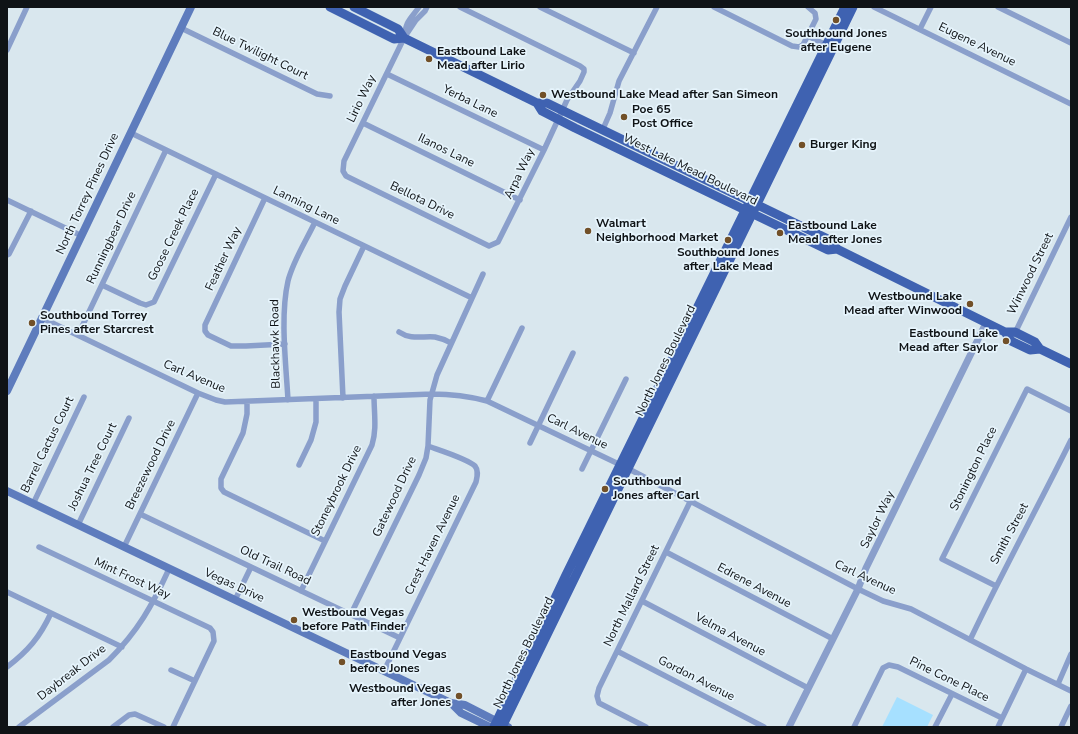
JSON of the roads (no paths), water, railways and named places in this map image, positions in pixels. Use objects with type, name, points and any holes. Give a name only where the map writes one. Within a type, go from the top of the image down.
[{"type":"main road","name":"North Torrey Pines Drive","points":[[7,391],[191,7]]},
{"type":"main road","name":"West Lake Mead Boulevard","points":[[354,7],[398,29],[404,38],[537,103],[547,103],[646,150],[832,241],[837,249],[1005,332],[1015,332],[1035,342],[1040,349],[1071,364]]},
{"type":"main road","name":"North Jones Boulevard","points":[[814,80],[826,45],[844,7]]},
{"type":"main road","name":"North Jones Boulevard","points":[[499,726],[561,594],[624,467],[690,340],[753,203],[814,80],[854,7]]},
{"type":"main road","name":"West Lake Mead Boulevard","points":[[334,8],[394,39],[404,38]]},
{"type":"main road","name":"West Lake Mead Boulevard","points":[[537,103],[542,111],[575,128],[828,250],[837,249]]},
{"type":"main road","points":[[575,128],[584,127],[595,132],[599,132],[603,129]]},
{"type":"main road","points":[[616,147],[639,152],[646,150]]},
{"type":"main road","points":[[642,159],[650,158],[671,166],[680,167]]},
{"type":"main road","name":"North Jones Boulevard","points":[[624,467],[686,330],[749,212]]},
{"type":"main road","points":[[690,340],[689,334],[697,314],[698,307]]},
{"type":"main road","points":[[677,366],[678,358],[685,342],[686,330]]},
{"type":"main road","name":"West Lake Mead Boulevard","points":[[1005,332],[1011,341],[1030,350],[1040,349]]},
{"type":"main road","name":"Vegas Drive","points":[[7,492],[451,703],[465,705],[499,726]]},
{"type":"street","points":[[7,50],[9,39],[27,7]]},
{"type":"street","points":[[404,38],[405,27],[408,20],[419,7]]},
{"type":"street","points":[[404,38],[427,7]]},
{"type":"street","name":"Arpa Way","points":[[460,7],[584,69],[580,81],[562,110],[520,200],[498,242],[494,244]]},
{"type":"street","points":[[540,7],[634,53]]},
{"type":"street","points":[[603,129],[610,113],[619,81],[657,7]]},
{"type":"street","points":[[714,7],[792,46],[799,47],[803,45],[816,19],[815,13],[808,7]]},
{"type":"street","name":"Eugene Avenue","points":[[874,7],[1071,104]]},
{"type":"street","points":[[920,29],[931,7]]},
{"type":"street","points":[[998,7],[1071,43]]},
{"type":"street","name":"Blue Twilight Court","points":[[181,28],[317,94],[330,96]]},
{"type":"street","points":[[808,36],[826,45]]},
{"type":"street","name":"Lirio Way","points":[[343,171],[344,161],[404,38]]},
{"type":"street","name":"Yerba Lane","points":[[387,74],[544,150]]},
{"type":"street","name":"Ilanos Lane","points":[[363,123],[520,200]]},
{"type":"street","name":"Lanning Lane","points":[[131,133],[472,298]]},
{"type":"street","name":"Runningbear Drive","points":[[78,335],[166,150]]},
{"type":"street","name":"Bellota Drive","points":[[343,171],[346,176],[489,246],[494,244]]},
{"type":"street","name":"Goose Creek Place","points":[[102,285],[140,303],[150,304],[157,298],[216,174]]},
{"type":"street","name":"Feather Way","points":[[265,198],[205,325],[205,331],[208,335],[231,346],[286,344]]},
{"type":"street","points":[[7,200],[82,236]]},
{"type":"street","points":[[7,255],[9,254],[30,212]]},
{"type":"street","name":"Winwood Street","points":[[1011,341],[1071,217]]},
{"type":"street","name":"Blackhawk Road","points":[[288,400],[284,314],[285,296],[289,279],[315,222]]},
{"type":"street","points":[[343,398],[339,312],[340,299],[364,246]]},
{"type":"street","name":"Gatewood Drive","points":[[351,614],[426,458],[430,400],[437,375],[483,274]]},
{"type":"street","name":"Carl Avenue","points":[[42,318],[198,393],[225,402],[432,394],[464,396],[487,402],[624,467],[858,589],[883,601],[911,609],[1071,691]]},
{"type":"street","name":"Saylor Way","points":[[789,727],[858,589],[869,563],[986,322]]},
{"type":"street","points":[[487,402],[522,328]]},
{"type":"street","points":[[399,332],[406,336],[418,338],[436,337],[451,343]]},
{"type":"street","points":[[530,443],[573,353]]},
{"type":"street","points":[[582,469],[626,379]]},
{"type":"street","name":"Stonington Place","points":[[996,586],[942,560],[1027,389],[1071,411]]},
{"type":"street","name":"Breezewood Drive","points":[[124,547],[198,393]]},
{"type":"street","name":"Stoneybrook Drive","points":[[301,591],[372,445],[375,427],[374,396]]},
{"type":"street","name":"Barrel Cactus Court","points":[[33,504],[84,397]]},
{"type":"street","points":[[299,465],[311,440],[316,422],[316,399]]},
{"type":"street","points":[[246,402],[246,425],[220,479],[220,488],[224,492],[325,541]]},
{"type":"street","name":"Joshua Tree Court","points":[[78,525],[129,418]]},
{"type":"street","name":"Smith Street","points":[[970,640],[1071,440]]},
{"type":"street","name":"Crest Haven Avenue","points":[[384,671],[476,482],[477,470],[475,466],[428,446]]},
{"type":"street","name":"North Mallard Street","points":[[646,727],[600,703],[597,696],[599,688],[617,650],[690,502]]},
{"type":"street","name":"Old Trail Road","points":[[140,514],[400,638]]},
{"type":"street","name":"Mint Frost Way","points":[[39,547],[210,628],[213,632],[214,641],[195,681]]},
{"type":"street","name":"Edrene Avenue","points":[[666,552],[833,639]]},
{"type":"street","points":[[235,600],[251,567]]},
{"type":"street","name":"Daybreak Drive","points":[[19,727],[109,660],[122,647],[141,623],[154,601],[169,569]]},
{"type":"street","points":[[7,592],[122,647]]},
{"type":"street","name":"Velma Avenue","points":[[642,601],[808,688]]},
{"type":"street","points":[[7,667],[37,639],[51,613]]},
{"type":"street","name":"Gordon Avenue","points":[[617,650],[764,727]]},
{"type":"street","points":[[1058,684],[1071,654]]},
{"type":"street","name":"Pine Cone Place","points":[[854,727],[883,668],[889,665],[898,667],[1002,718]]},
{"type":"street","points":[[998,727],[1026,669]]},
{"type":"street","points":[[171,670],[195,681],[173,727]]},
{"type":"street","points":[[935,727],[952,694]]},
{"type":"street","points":[[1061,727],[1071,706]]},
{"type":"street","points":[[113,727],[129,715],[135,714],[164,727]]},
{"type":"place","name":"Southbound Jones after Eugene","points":[[836,20]]},
{"type":"place","name":"Eastbound Lake Mead after Lirio","points":[[429,59]]},
{"type":"place","name":"Westbound Lake Mead after San Simeon","points":[[543,95]]},
{"type":"place","name":"Poe 65 Post Office","points":[[624,117]]},
{"type":"place","name":"Burger King","points":[[802,145]]},
{"type":"place","name":"Walmart Neighborhood Market","points":[[588,231]]},
{"type":"place","name":"Eastbound Lake Mead after Jones","points":[[780,233]]},
{"type":"place","name":"Southbound Jones after Lake Mead","points":[[728,240]]},
{"type":"place","name":"Westbound Lake Mead after Winwood","points":[[970,304]]},
{"type":"place","name":"Southbound Torrey Pines after Starcrest","points":[[32,323]]},
{"type":"place","name":"Eastbound Lake Mead after Saylor","points":[[1006,341]]},
{"type":"place","name":"Southbound Jones after Carl","points":[[605,489]]},
{"type":"place","name":"Westbound Vegas before Path Finder","points":[[294,620]]},
{"type":"place","name":"Eastbound Vegas before Jones","points":[[342,662]]},
{"type":"place","name":"Westbound Vegas after Jones","points":[[459,696]]}]
